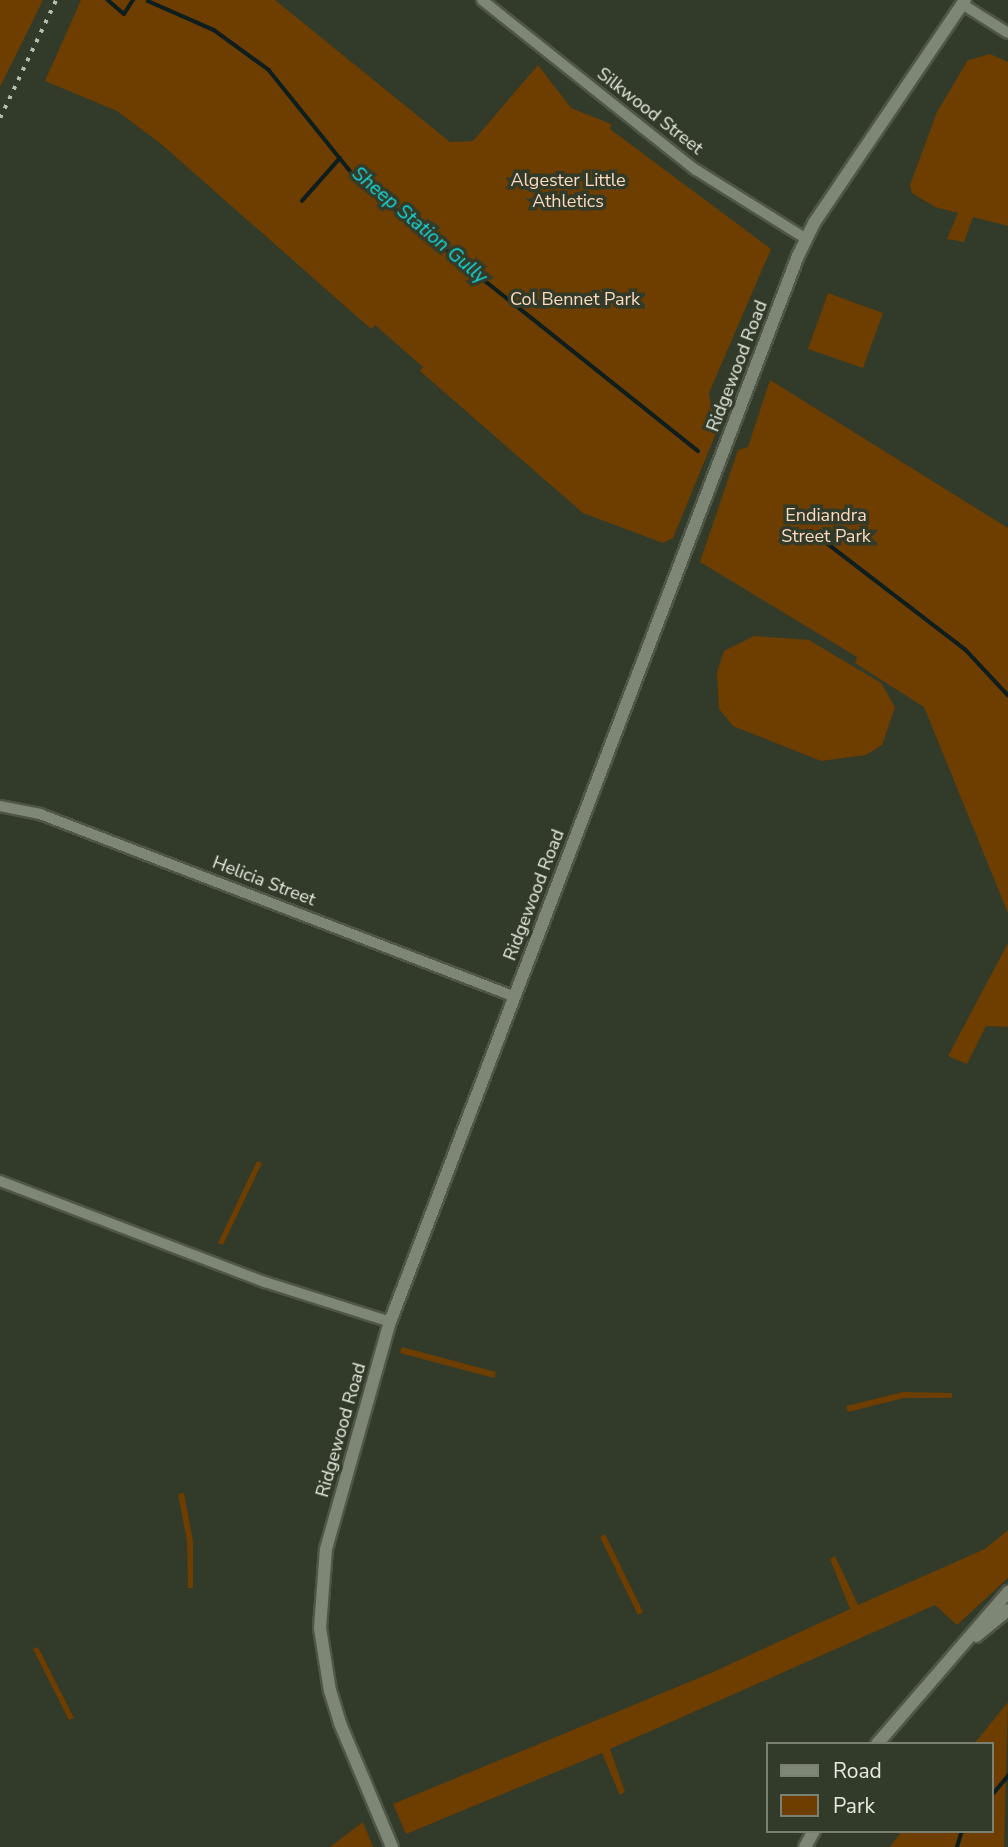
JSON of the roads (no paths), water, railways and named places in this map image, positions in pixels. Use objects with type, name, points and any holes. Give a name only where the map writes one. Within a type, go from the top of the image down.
[{"type":"main road","name":"Ridgewood Road","points":[[392,1847],[340,1724],[320,1628],[326,1549],[390,1322],[806,238],[963,2]]},
{"type":"main road","points":[[879,1742],[1008,1592]]},
{"type":"main road","points":[[955,1653],[1008,1610]]},
{"type":"street","name":"Silkwood Street","points":[[482,0],[696,170],[806,238]]},
{"type":"street","points":[[963,2],[1008,33]]},
{"type":"street","name":"Helicia Street","points":[[0,806],[40,814],[513,996]]},
{"type":"street","points":[[0,1181],[265,1282],[390,1322]]},
{"type":"waterway","name":"Sheep Station Gully","points":[[108,0],[124,14],[133,0]]},
{"type":"waterway","name":"Sheep Station Gully","points":[[148,1],[214,30],[269,70],[355,177],[698,451]]},
{"type":"waterway","points":[[302,201],[340,158]]},
{"type":"waterway","name":"Sheep Station Gully","points":[[811,531],[965,649],[1008,695]]},
{"type":"waterway","name":"Sheep Station Gully","points":[[994,1793],[1008,1776]]},
{"type":"waterway","name":"Sheep Station Gully","points":[[957,1847],[961,1833]]},
{"type":"railway","points":[[0,118],[56,0]]},
{"type":"park label","name":"Algester Little Athletics","points":[[568,191]]},
{"type":"park label","name":"Col Bennet Park","points":[[575,299]]},
{"type":"park label","name":"Endiandra Street Park","points":[[826,526]]}]
